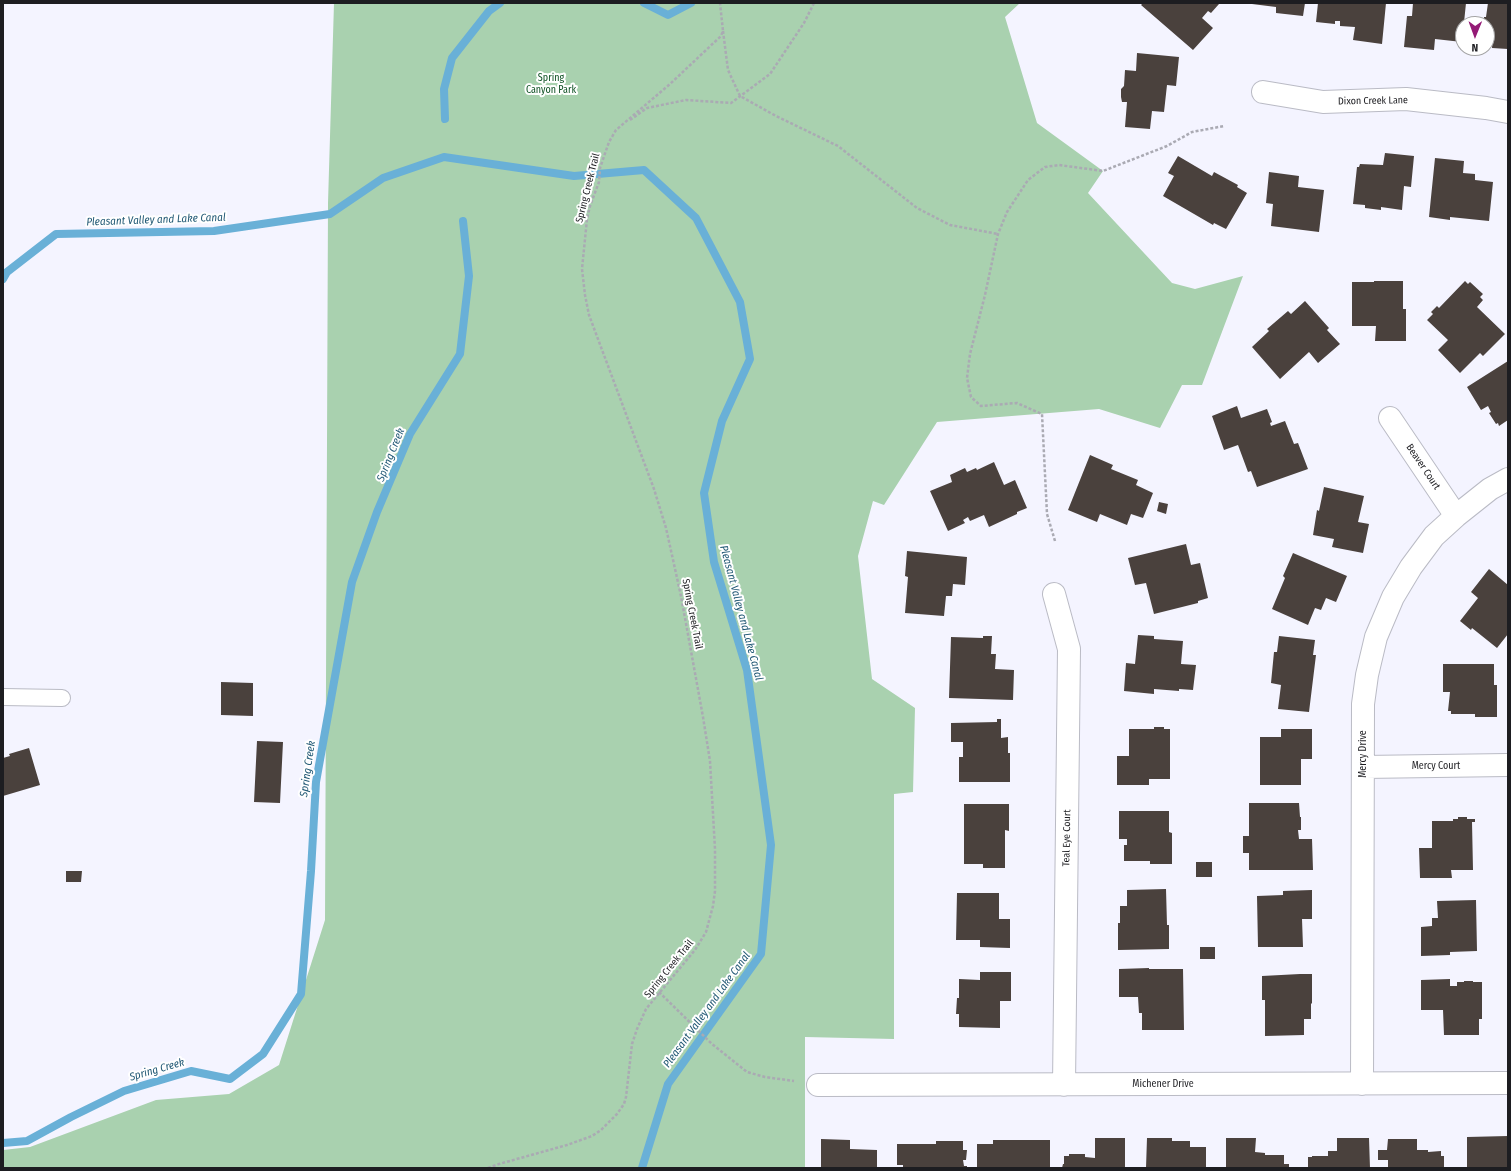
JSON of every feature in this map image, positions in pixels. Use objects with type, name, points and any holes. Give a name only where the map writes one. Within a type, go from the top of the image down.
[{"type":"street","name":"Dixon Creek Lane","points":[[1263,92],[1323,102],[1406,99],[1508,112]]},
{"type":"street","name":"Beaver Court","points":[[1390,418],[1456,516]]},
{"type":"street","name":"Mercy Drive","points":[[1362,1084],[1363,704],[1366,675],[1376,637],[1393,597],[1411,567],[1434,536],[1456,516],[1490,489],[1508,479]]},
{"type":"street","name":"Teal Eye Court","points":[[1054,594],[1069,649],[1064,1084]]},
{"type":"street","name":"Mercy Court","points":[[1363,766],[1508,765]]},
{"type":"street","name":"Michener Drive","points":[[818,1085],[1508,1083]]},
{"type":"lane","points":[[3,697],[62,698]]},
{"type":"path","points":[[720,3],[728,70],[740,96],[776,116],[838,146],[917,208],[950,225],[998,234]]},
{"type":"path","points":[[616,130],[647,108],[686,100],[731,102],[770,74],[804,23],[814,3]]},
{"type":"path","name":"Spring Creek Trail","points":[[488,1168],[567,1145],[592,1136],[610,1122],[624,1104],[632,1044],[646,1009],[695,950],[704,936],[710,920],[715,891],[713,801],[703,717],[681,596],[666,528],[654,489],[586,305],[583,275],[583,250],[590,206],[599,182],[600,168],[609,142],[616,130],[712,45],[721,36],[723,31]]},
{"type":"path","points":[[1055,541],[1047,514],[1042,414],[1017,404],[981,406],[971,397],[967,378],[970,354],[986,296],[998,234],[1007,212],[1028,180],[1045,167],[1059,165],[1103,171],[1167,146],[1192,132],[1224,126]]},
{"type":"path","points":[[659,992],[712,1044],[747,1072],[765,1077],[818,1085]]},
{"type":"green space","name":"Spring Canyon Park","points":[[334,3],[1020,3],[1005,17],[1037,123],[1103,171],[1088,193],[1172,283],[1195,289],[1243,276],[1202,385],[1182,385],[1160,428],[1099,409],[937,422],[884,505],[873,501],[858,556],[872,679],[915,708],[913,792],[894,794],[894,1039],[805,1037],[805,1168],[3,1168],[3,1150],[30,1147],[156,1100],[229,1094],[279,1065],[325,920],[328,203]]},
{"type":"building","points":[[1143,3],[1219,4],[1211,13],[1208,11],[1202,18],[1213,28],[1193,50],[1141,5]]},
{"type":"building","points":[[1244,3],[1305,3],[1303,16],[1276,13],[1276,7]]},
{"type":"building","points":[[1318,3],[1386,3],[1382,44],[1353,40],[1355,27],[1340,26],[1340,21],[1335,21],[1335,24],[1316,22]]},
{"type":"building","points":[[1413,3],[1466,3],[1465,16],[1455,16],[1455,41],[1435,39],[1434,50],[1404,47],[1407,16],[1412,16]]},
{"type":"building","points":[[1488,3],[1507,3],[1508,49],[1495,48],[1495,16],[1486,16]]},
{"type":"building","points":[[1137,53],[1179,57],[1176,86],[1167,85],[1164,112],[1152,111],[1150,129],[1125,127],[1127,102],[1122,102],[1121,89],[1124,86],[1125,70],[1136,71]]},
{"type":"building","points":[[1385,153],[1414,156],[1411,187],[1404,186],[1402,210],[1381,207],[1381,210],[1365,208],[1365,205],[1353,204],[1357,167],[1359,167],[1360,164],[1383,165]]},
{"type":"building","points":[[1178,156],[1212,176],[1214,172],[1238,185],[1237,187],[1247,193],[1226,229],[1214,223],[1213,225],[1163,196],[1174,176],[1168,173]]},
{"type":"building","points":[[1435,158],[1464,161],[1463,173],[1475,174],[1475,180],[1493,182],[1489,221],[1450,217],[1450,220],[1429,217]]},
{"type":"building","points":[[1269,172],[1299,176],[1298,187],[1324,190],[1319,232],[1271,226],[1273,204],[1266,203]]},
{"type":"building","points":[[1403,281],[1403,309],[1406,309],[1406,341],[1375,341],[1376,326],[1352,326],[1352,282]]},
{"type":"building","points":[[1465,281],[1468,284],[1470,282],[1483,294],[1480,297],[1483,300],[1477,307],[1505,334],[1483,356],[1480,353],[1460,373],[1438,350],[1448,340],[1427,320],[1433,314],[1431,312],[1437,306],[1439,308]]},
{"type":"building","points":[[1305,301],[1329,328],[1327,330],[1340,344],[1318,363],[1309,352],[1280,379],[1252,347],[1269,331],[1267,329],[1288,311],[1291,314]]},
{"type":"building","points":[[1508,361],[1508,420],[1499,426],[1489,413],[1491,412],[1488,406],[1481,410],[1467,387]]},
{"type":"building","points":[[1237,406],[1241,418],[1267,409],[1272,422],[1270,423],[1271,426],[1285,421],[1294,444],[1298,443],[1308,469],[1257,487],[1251,471],[1248,472],[1238,445],[1224,450],[1212,416]]},
{"type":"building","points":[[1090,455],[1113,465],[1111,469],[1138,480],[1136,485],[1153,493],[1143,518],[1131,514],[1127,525],[1100,514],[1097,522],[1068,510]]},
{"type":"building","points":[[994,462],[1004,485],[1015,480],[1027,508],[989,527],[984,515],[970,521],[968,517],[963,520],[965,523],[948,531],[930,491],[952,482],[950,475],[965,468],[967,472],[976,468],[977,470]]},
{"type":"building","points":[[1324,487],[1364,496],[1358,522],[1369,524],[1363,553],[1332,547],[1334,539],[1313,535],[1317,510],[1319,511]]},
{"type":"building","points":[[1159,502],[1168,504],[1166,514],[1157,511]]},
{"type":"building","points":[[1186,544],[1191,565],[1200,563],[1208,598],[1198,601],[1198,603],[1154,614],[1146,583],[1135,585],[1128,558]]},
{"type":"building","points":[[907,551],[967,557],[965,585],[953,584],[952,596],[946,596],[944,616],[905,613],[908,577],[905,576]]},
{"type":"building","points":[[1293,553],[1347,576],[1336,602],[1326,598],[1321,610],[1315,608],[1308,625],[1272,609],[1285,578],[1283,576]]},
{"type":"building","points":[[1489,569],[1508,585],[1508,634],[1497,648],[1472,628],[1471,630],[1460,621],[1478,598],[1471,592]]},
{"type":"building","points":[[1138,635],[1154,636],[1154,639],[1183,641],[1181,664],[1196,665],[1193,690],[1179,689],[1179,691],[1154,689],[1154,694],[1124,691],[1126,663],[1135,664]]},
{"type":"building","points":[[983,636],[992,636],[991,654],[996,654],[995,669],[1014,670],[1013,700],[949,698],[951,637],[983,638]]},
{"type":"building","points":[[1279,636],[1315,640],[1313,655],[1316,655],[1309,712],[1278,709],[1281,685],[1271,683],[1274,652],[1277,652]]},
{"type":"building","points":[[1443,664],[1494,664],[1494,685],[1497,685],[1497,717],[1475,717],[1475,714],[1451,714],[1451,711],[1448,711],[1450,692],[1443,692]]},
{"type":"building","points":[[221,682],[253,683],[253,716],[221,715]]},
{"type":"building","points":[[997,719],[1001,719],[1001,738],[1008,737],[1008,753],[1010,753],[1010,782],[959,782],[959,757],[963,757],[963,742],[951,742],[951,723],[997,722]]},
{"type":"building","points":[[1154,727],[1164,727],[1164,729],[1170,729],[1170,779],[1149,779],[1149,785],[1117,785],[1117,756],[1129,756],[1129,729],[1154,729]]},
{"type":"building","points":[[1281,729],[1312,729],[1312,759],[1301,759],[1301,785],[1260,785],[1260,737],[1281,737]]},
{"type":"building","points":[[257,741],[283,742],[280,803],[254,802]]},
{"type":"building","points":[[29,748],[40,785],[3,796],[3,758],[10,756],[9,754]]},
{"type":"building","points":[[1249,803],[1299,803],[1301,830],[1298,830],[1299,839],[1312,839],[1313,870],[1249,870],[1249,853],[1243,853],[1243,836],[1249,836]]},
{"type":"building","points":[[964,804],[1009,804],[1009,831],[1005,830],[1005,868],[983,868],[983,864],[964,864]]},
{"type":"building","points":[[1119,811],[1169,811],[1169,832],[1172,833],[1172,864],[1150,864],[1150,861],[1124,861],[1124,845],[1127,845],[1127,839],[1119,839]]},
{"type":"building","points":[[1458,817],[1475,819],[1475,822],[1472,822],[1473,870],[1451,870],[1452,878],[1420,878],[1419,848],[1432,848],[1432,821],[1453,821],[1453,819],[1458,819]]},
{"type":"building","points":[[1196,862],[1212,862],[1212,877],[1196,877]]},
{"type":"building","points":[[66,871],[82,871],[81,882],[66,882]]},
{"type":"building","points":[[1166,889],[1169,949],[1118,950],[1118,923],[1120,923],[1120,906],[1127,906],[1127,890]]},
{"type":"building","points":[[1312,890],[1312,919],[1302,919],[1303,947],[1258,947],[1257,896],[1283,895],[1283,891]]},
{"type":"building","points":[[957,893],[999,893],[999,919],[1010,919],[1010,948],[980,947],[980,940],[956,940]]},
{"type":"building","points":[[1476,900],[1477,951],[1450,952],[1450,955],[1421,956],[1421,927],[1432,926],[1432,918],[1438,918],[1437,901]]},
{"type":"building","points":[[1200,947],[1215,947],[1215,959],[1200,959]]},
{"type":"building","points":[[1119,969],[1183,969],[1184,1030],[1142,1030],[1142,1013],[1139,1013],[1138,997],[1119,997]]},
{"type":"building","points":[[980,972],[1011,972],[1011,1001],[1000,1001],[1000,1028],[959,1027],[959,1014],[956,1014],[957,998],[959,998],[959,979],[980,980]]},
{"type":"building","points":[[1312,974],[1311,1019],[1304,1019],[1304,1035],[1265,1036],[1265,1000],[1262,1000],[1262,976]]},
{"type":"building","points":[[1450,979],[1450,986],[1457,986],[1457,982],[1464,981],[1482,982],[1482,1019],[1479,1019],[1479,1035],[1444,1035],[1443,1010],[1421,1010],[1421,980]]},
{"type":"building","points":[[1508,1136],[1508,1168],[1467,1168],[1467,1137]]},
{"type":"building","points":[[1095,1138],[1125,1138],[1125,1168],[1062,1168],[1064,1164],[1064,1156],[1069,1156],[1069,1154],[1085,1154],[1085,1157],[1095,1158]]},
{"type":"building","points":[[1147,1138],[1172,1138],[1172,1141],[1190,1141],[1190,1147],[1206,1147],[1206,1168],[1146,1168]]},
{"type":"building","points":[[1226,1138],[1256,1138],[1255,1152],[1265,1153],[1265,1155],[1284,1155],[1284,1164],[1289,1164],[1289,1168],[1226,1168]]},
{"type":"building","points":[[1337,1138],[1369,1138],[1370,1168],[1308,1168],[1308,1157],[1328,1156],[1328,1151],[1337,1151]]},
{"type":"building","points":[[821,1139],[850,1140],[850,1149],[877,1150],[877,1168],[821,1168]]},
{"type":"building","points":[[1388,1139],[1417,1139],[1417,1150],[1428,1150],[1428,1152],[1441,1151],[1441,1156],[1444,1156],[1444,1168],[1388,1168],[1388,1160],[1378,1160],[1378,1150],[1387,1150]]},
{"type":"building","points":[[993,1140],[1050,1140],[1050,1168],[977,1168],[977,1144],[993,1144]]},
{"type":"building","points":[[936,1141],[963,1141],[963,1150],[967,1150],[966,1160],[963,1160],[964,1166],[967,1166],[967,1168],[903,1168],[903,1165],[897,1165],[897,1144],[936,1144]]},
{"type":"waterway","name":"Spring Creek","points":[[445,119],[444,89],[452,58],[489,11],[500,3]]},
{"type":"waterway","name":"Spring Creek","points":[[644,3],[668,15],[691,3]]},
{"type":"waterway","name":"Pleasant Valley and Lake Canal","points":[[3,279],[7,272],[56,234],[214,231],[330,214],[383,178],[444,157],[574,176],[644,170],[696,218],[740,302],[750,359],[722,421],[704,493],[714,562],[747,670],[771,845],[761,954],[668,1084],[642,1168]]},
{"type":"waterway","name":"Spring Creek","points":[[3,1143],[27,1141],[124,1091],[191,1071],[230,1079],[263,1054],[301,994],[311,871],[316,782],[352,582],[377,512],[410,434],[460,354],[469,276],[463,221]]}]
